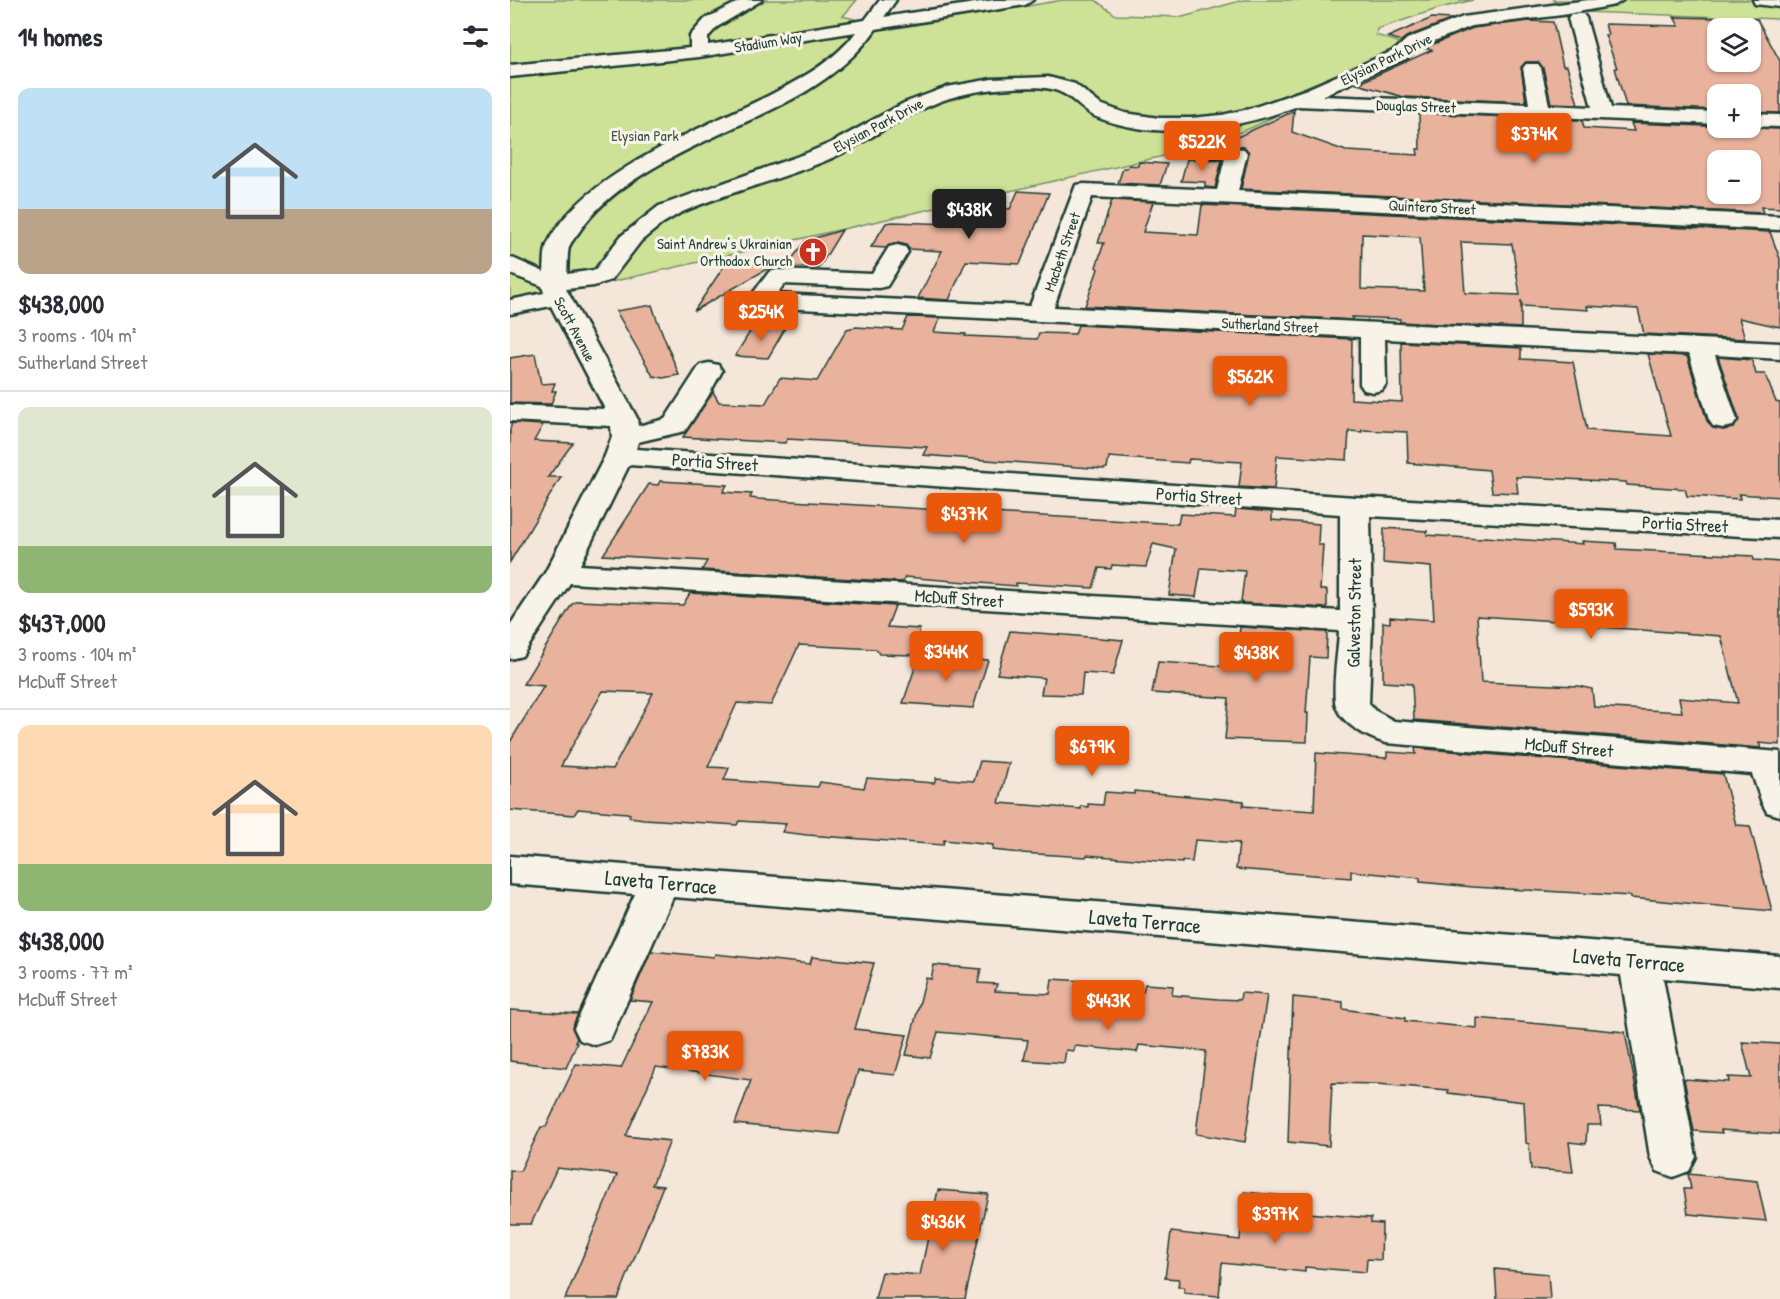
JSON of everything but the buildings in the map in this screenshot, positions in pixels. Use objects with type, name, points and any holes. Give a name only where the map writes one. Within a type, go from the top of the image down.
[{"type":"street","points":[[699,52],[699,36],[711,23],[754,0]]},
{"type":"street","name":"Scott Avenue","points":[[623,437],[556,290],[558,246],[579,215],[610,187],[641,167],[798,88],[838,61],[857,44],[888,0]]},
{"type":"street","name":"Stadium Way","points":[[510,71],[699,52],[1025,0]]},
{"type":"street","name":"Elysian Park Drive","points":[[510,264],[524,274],[556,290],[598,278],[629,241],[670,208],[794,166],[849,142],[912,106],[933,97],[967,88],[1018,83],[1060,85],[1074,90],[1087,104],[1107,114],[1159,124],[1218,122],[1294,101],[1401,54],[1413,43],[1469,21],[1615,0]]},
{"type":"street","points":[[1761,0],[1780,2]]},
{"type":"street","points":[[1577,18],[1603,113]]},
{"type":"street","points":[[1532,68],[1540,111]]},
{"type":"street","name":"Douglas Street","points":[[1294,101],[1707,118]]},
{"type":"street","points":[[1761,120],[1780,121]]},
{"type":"street","points":[[1202,151],[1237,153],[1226,197]]},
{"type":"street","name":"Quintero Street","points":[[1084,190],[1780,224]]},
{"type":"street","name":"Macbeth Street","points":[[1040,313],[1084,190]]},
{"type":"street","name":"Sutherland Street","points":[[897,252],[879,281],[777,277],[760,300],[1780,351]]},
{"type":"street","points":[[510,307],[556,290]]},
{"type":"street","points":[[1371,331],[1374,346],[1373,384]]},
{"type":"street","points":[[1700,347],[1705,370],[1723,420]]},
{"type":"street","points":[[510,649],[561,573],[623,437],[675,425],[709,371]]},
{"type":"street","name":"Portia Street","points":[[510,413],[623,437],[1355,506],[1780,529]]},
{"type":"street","name":"Galveston Street","points":[[1355,506],[1356,622],[1352,703],[1362,718]]},
{"type":"street","name":"McDuff Street","points":[[561,573],[1356,622]]},
{"type":"street","name":"McDuff Street","points":[[1362,718],[1386,732],[1774,763]]},
{"type":"street","points":[[1774,763],[1780,803]]},
{"type":"street","name":"Laveta Terrace","points":[[510,870],[1780,972]]},
{"type":"street","points":[[595,1028],[660,882]]},
{"type":"street","points":[[1639,961],[1673,1157]]},
{"type":"green space","name":"Elysian Park","points":[[510,0],[857,0],[843,16],[892,29],[1063,0],[1095,0],[1116,15],[1183,17],[1243,0],[1473,0],[1440,8],[1377,29],[1376,35],[1401,43],[1387,55],[1277,98],[1280,99],[1280,112],[1286,111],[1203,147],[510,305]]},
{"type":"green space","points":[[1552,0],[1774,0],[1780,6],[1780,19],[1761,18],[1583,12]]},
{"type":"place","name":"Saint Andrew’s Ukrainian Orthodox Church","points":[[813,252]]}]
